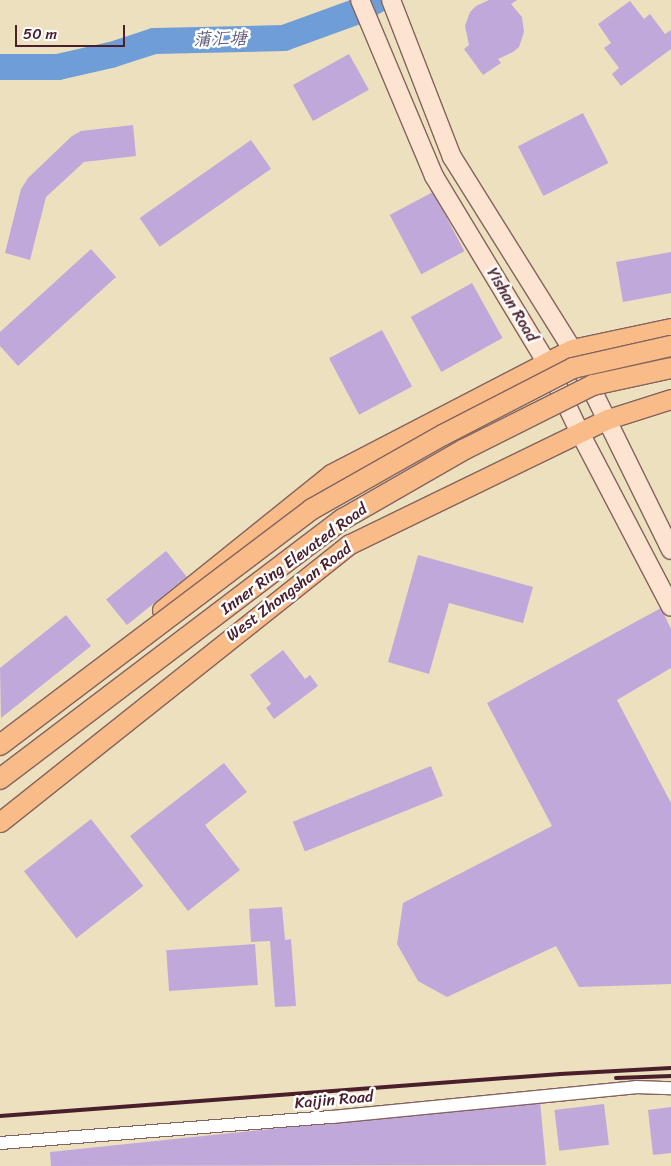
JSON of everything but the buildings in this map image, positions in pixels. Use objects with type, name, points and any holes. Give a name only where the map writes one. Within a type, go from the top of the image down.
[{"type":"highway","name":"Inner Ring Elevated Road","points":[[0,743],[312,510],[443,435],[573,368],[671,346]]},
{"type":"highway","name":"Inner Ring Elevated Road","points":[[0,779],[343,519],[463,450],[594,385],[671,368]]},
{"type":"main road","name":"Yishan Road","points":[[360,0],[434,176],[546,362],[580,433],[671,607]]},
{"type":"main road","name":"Yishan Road","points":[[391,0],[406,34],[452,156],[572,349],[671,550]]},
{"type":"main road","points":[[0,743],[331,474],[572,349],[671,328]]},
{"type":"main road","name":"West Zhongshan Road","points":[[0,822],[350,544],[608,419],[671,399]]},
{"type":"street","name":"Kaijin Road","points":[[0,1143],[332,1117],[636,1087],[671,1088]]},
{"type":"waterway","name":"蒲汇塘","points":[[0,67],[58,67],[111,55],[154,41],[284,38],[358,11],[377,0]]},
{"type":"railway","points":[[0,1116],[560,1074],[671,1068]]},
{"type":"railway","points":[[616,1078],[671,1076]]}]
